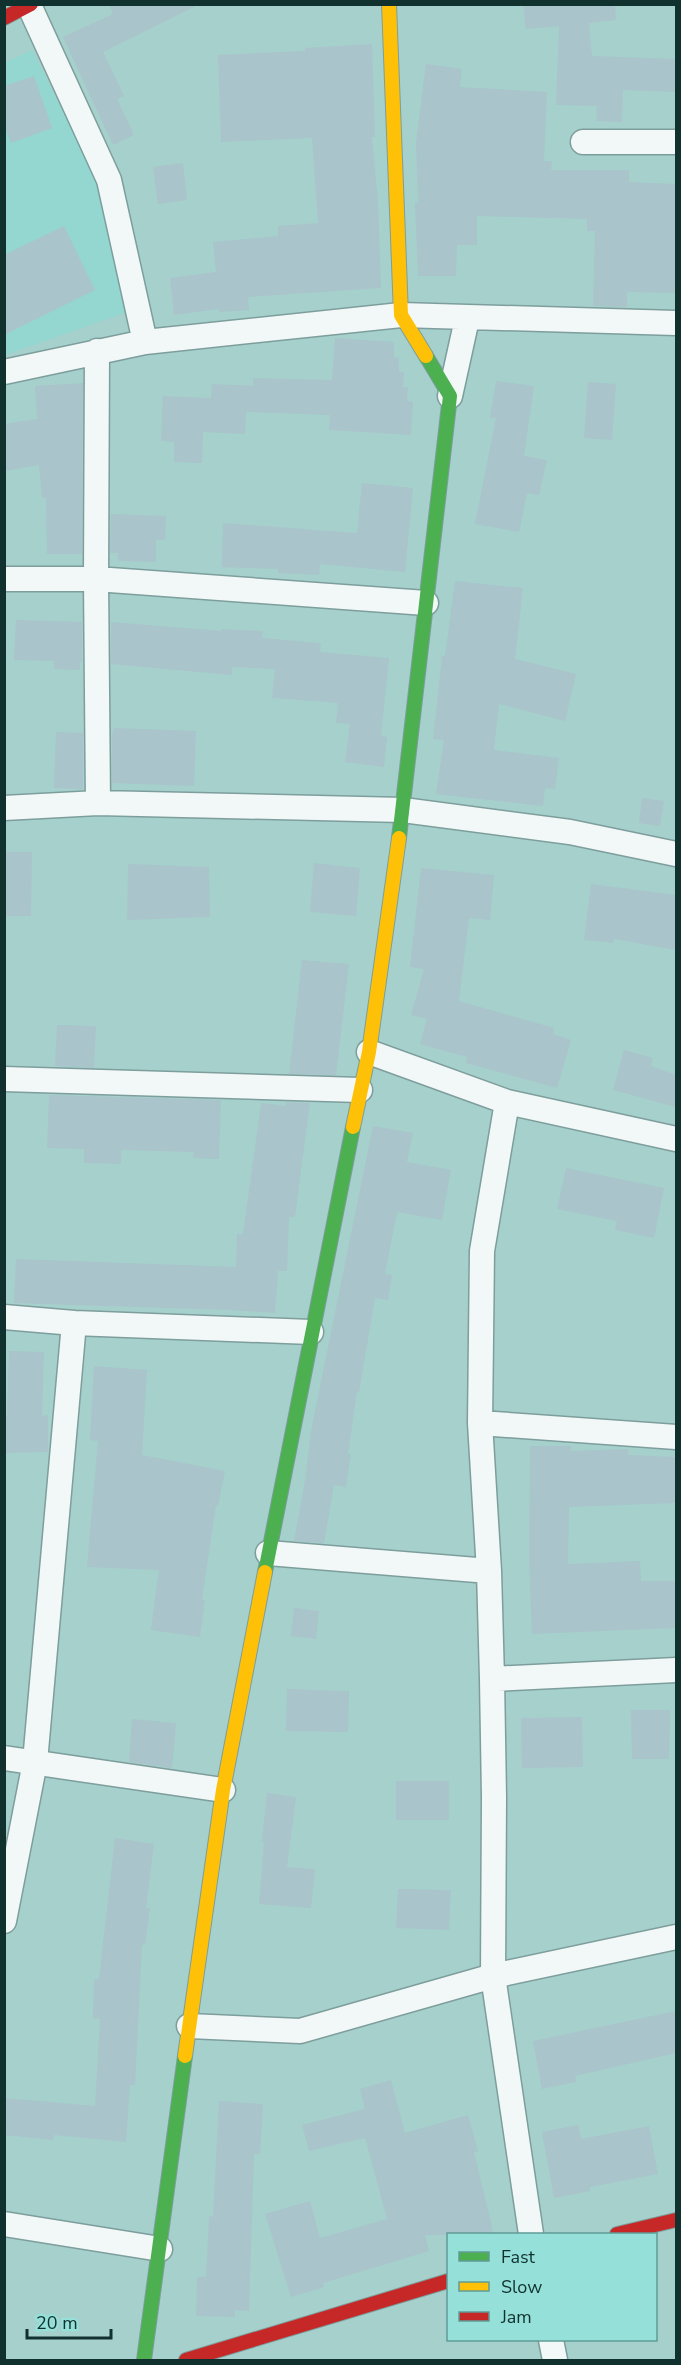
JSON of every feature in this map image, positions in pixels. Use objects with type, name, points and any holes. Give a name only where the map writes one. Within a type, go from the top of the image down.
[{"type":"street","points":[[389,4],[402,315],[450,396]]},
{"type":"street","points":[[4,18],[30,5],[109,180],[145,342]]},
{"type":"street","points":[[583,142],[676,142]]},
{"type":"street","points":[[4,372],[145,342],[402,315],[466,319],[676,323]]},
{"type":"street","points":[[144,2361],[189,2026],[224,1790],[311,1332],[369,1052],[403,810],[450,396],[466,319]]},
{"type":"street","points":[[97,351],[98,803]]},
{"type":"street","points":[[4,579],[96,579],[426,603]]},
{"type":"street","points":[[4,808],[98,803],[403,810],[570,831],[676,854]]},
{"type":"street","points":[[369,1052],[507,1102],[676,1139]]},
{"type":"street","points":[[4,1079],[360,1090]]},
{"type":"street","points":[[507,1102],[482,1251],[480,1423],[489,1571],[492,1680],[493,1976],[531,2233]]},
{"type":"street","points":[[4,1317],[74,1323],[311,1332]]},
{"type":"street","points":[[4,1921],[35,1762],[74,1323]]},
{"type":"street","points":[[480,1423],[676,1437]]},
{"type":"street","points":[[268,1553],[489,1571]]},
{"type":"street","points":[[492,1680],[676,1670]]},
{"type":"street","points":[[4,1758],[224,1790]]},
{"type":"street","points":[[189,2026],[300,2031],[493,1976],[676,1937]]},
{"type":"street","points":[[624,2233],[676,2220]]},
{"type":"street","points":[[4,2224],[160,2248]]},
{"type":"street","points":[[186,2361],[447,2281]]},
{"type":"street","points":[[551,2341],[555,2361]]},
{"type":"shaded area","points":[[32,50],[101,186],[127,312],[5,355],[4,63]]},
{"type":"building","points":[[109,4],[200,4],[103,52],[124,96],[117,99],[134,135],[113,145],[63,37],[113,14]]},
{"type":"building","points":[[523,4],[615,4],[616,20],[589,23],[592,56],[676,59],[676,92],[623,90],[622,122],[596,121],[597,106],[556,105],[559,26],[526,29]]},
{"type":"building","points":[[372,44],[375,137],[372,137],[378,203],[381,288],[248,297],[249,310],[219,312],[219,309],[174,315],[170,278],[216,272],[213,242],[278,236],[278,226],[318,223],[312,138],[221,142],[218,55],[305,51],[305,48]]},
{"type":"building","points":[[426,64],[462,69],[460,87],[547,92],[544,161],[552,161],[551,170],[629,170],[629,182],[676,184],[676,293],[627,292],[627,307],[593,306],[595,231],[587,231],[587,219],[477,216],[477,245],[457,245],[456,276],[418,276],[415,203],[418,203],[416,142]]},
{"type":"building","points":[[34,76],[52,128],[11,143],[4,125],[4,86]]},
{"type":"building","points":[[183,163],[187,200],[158,204],[153,167]]},
{"type":"building","points":[[64,226],[95,290],[4,335],[4,255]]},
{"type":"building","points":[[335,338],[394,342],[394,357],[399,358],[399,372],[404,372],[403,387],[408,387],[407,401],[413,402],[411,435],[329,430],[330,415],[246,412],[245,434],[203,432],[202,463],[174,462],[174,442],[161,441],[163,396],[211,398],[212,384],[253,386],[253,378],[332,380]]},
{"type":"building","points":[[496,381],[534,386],[524,456],[547,460],[539,495],[527,493],[519,532],[475,524],[496,418],[490,418]]},
{"type":"building","points":[[588,382],[616,384],[612,440],[584,438]]},
{"type":"building","points":[[83,383],[82,554],[47,554],[46,498],[42,498],[39,465],[4,471],[4,424],[37,419],[35,386]]},
{"type":"building","points":[[362,483],[413,488],[405,572],[320,564],[319,575],[278,573],[278,569],[222,567],[223,523],[357,533]]},
{"type":"building","points":[[111,514],[166,516],[165,540],[156,540],[156,562],[118,561],[118,553],[110,553]]},
{"type":"building","points":[[455,581],[523,588],[515,659],[576,674],[565,721],[499,704],[494,750],[559,758],[555,789],[545,788],[543,806],[436,794],[444,740],[433,739],[442,656],[445,656]]},
{"type":"building","points":[[16,620],[82,622],[80,670],[54,669],[54,661],[14,660]]},
{"type":"building","points":[[111,622],[221,631],[221,629],[263,631],[262,638],[321,643],[320,652],[389,658],[381,736],[387,737],[384,767],[345,762],[350,724],[336,723],[338,703],[272,698],[275,669],[232,667],[232,675],[111,664]]},
{"type":"building","points":[[114,728],[196,731],[194,786],[112,783]]},
{"type":"building","points":[[56,732],[83,733],[83,789],[54,788]]},
{"type":"building","points":[[642,798],[664,801],[660,826],[639,823]]},
{"type":"building","points":[[4,852],[32,852],[31,916],[4,916]]},
{"type":"building","points":[[314,863],[360,868],[356,916],[310,912]]},
{"type":"building","points":[[128,864],[209,867],[210,917],[127,920]]},
{"type":"building","points":[[421,868],[494,875],[490,920],[469,918],[459,1001],[554,1028],[553,1034],[571,1040],[557,1088],[466,1063],[467,1057],[420,1044],[427,1019],[411,1015],[424,969],[410,967]]},
{"type":"building","points":[[591,884],[676,895],[676,950],[614,939],[613,943],[584,940]]},
{"type":"building","points":[[302,960],[349,964],[336,1075],[289,1074]]},
{"type":"building","points":[[57,1025],[96,1026],[94,1068],[55,1066]]},
{"type":"building","points":[[624,1050],[653,1058],[651,1066],[676,1075],[676,1107],[613,1090]]},
{"type":"building","points":[[49,1095],[221,1100],[219,1159],[193,1158],[194,1152],[121,1150],[121,1164],[84,1163],[84,1149],[47,1148]]},
{"type":"building","points":[[286,1102],[310,1103],[295,1217],[289,1217],[287,1271],[278,1271],[275,1313],[14,1303],[16,1259],[236,1267],[237,1234],[243,1234],[261,1103],[286,1106]]},
{"type":"building","points":[[373,1126],[413,1133],[407,1162],[451,1170],[442,1220],[397,1212],[385,1274],[392,1275],[388,1300],[375,1298],[359,1392],[357,1392],[348,1454],[351,1454],[346,1487],[334,1485],[324,1543],[294,1541],[311,1431]]},
{"type":"building","points":[[566,1168],[664,1188],[654,1238],[615,1230],[617,1221],[557,1209]]},
{"type":"building","points":[[9,1351],[44,1352],[42,1416],[48,1415],[48,1452],[4,1453],[4,1416],[7,1416]]},
{"type":"building","points":[[94,1366],[147,1370],[142,1455],[225,1471],[218,1506],[216,1505],[202,1600],[205,1600],[200,1637],[151,1630],[159,1570],[87,1567],[98,1441],[90,1440]]},
{"type":"building","points":[[530,1446],[571,1446],[571,1451],[628,1449],[628,1455],[676,1457],[676,1503],[569,1507],[568,1564],[640,1561],[641,1581],[676,1581],[676,1628],[532,1634],[529,1559]]},
{"type":"building","points":[[294,1608],[319,1611],[316,1639],[291,1636]]},
{"type":"building","points":[[287,1689],[349,1691],[348,1732],[286,1731]]},
{"type":"building","points":[[631,1710],[670,1710],[669,1759],[632,1759]]},
{"type":"building","points":[[582,1717],[583,1767],[522,1768],[521,1718]]},
{"type":"building","points":[[132,1719],[176,1723],[172,1768],[129,1762]]},
{"type":"building","points":[[396,1781],[449,1781],[449,1820],[396,1820]]},
{"type":"building","points":[[267,1793],[296,1797],[287,1867],[315,1869],[311,1908],[259,1904]]},
{"type":"building","points":[[115,1838],[154,1844],[146,1908],[150,1908],[145,1945],[142,1945],[135,2085],[130,2085],[126,2142],[54,2135],[53,2140],[4,2135],[4,2098],[95,2106],[100,2019],[93,2018],[94,1979],[99,1979]]},
{"type":"building","points":[[398,1889],[451,1890],[449,1930],[396,1928]]},
{"type":"building","points":[[676,2011],[676,2053],[575,2076],[576,2082],[542,2089],[533,2041]]},
{"type":"building","points":[[391,2080],[405,2133],[468,2115],[478,2151],[474,2152],[493,2231],[425,2235],[429,2251],[323,2283],[324,2287],[291,2297],[265,2214],[310,2201],[320,2238],[387,2219],[365,2138],[309,2151],[302,2125],[365,2109],[360,2089]]},
{"type":"building","points":[[219,2101],[263,2104],[260,2154],[254,2154],[249,2311],[235,2310],[235,2317],[196,2316],[197,2277],[206,2277],[209,2216],[213,2217]]},
{"type":"building","points":[[578,2125],[581,2139],[649,2126],[658,2174],[590,2187],[590,2191],[554,2198],[542,2132]]},
{"type":"traffic: fast","points":[[399,838],[450,396],[426,356]]},
{"type":"traffic: fast","points":[[265,1572],[353,1127]]},
{"type":"traffic: fast","points":[[144,2360],[185,2056]]},
{"type":"traffic: slow","points":[[389,4],[401,315],[426,356]]},
{"type":"traffic: slow","points":[[353,1127],[369,1052],[399,838]]},
{"type":"traffic: slow","points":[[185,2056],[223,1790],[265,1572]]},
{"type":"traffic: jam","points":[[4,18],[31,4]]},
{"type":"traffic: jam","points":[[621,2233],[676,2220]]},
{"type":"traffic: jam","points":[[186,2360],[447,2281]]}]
